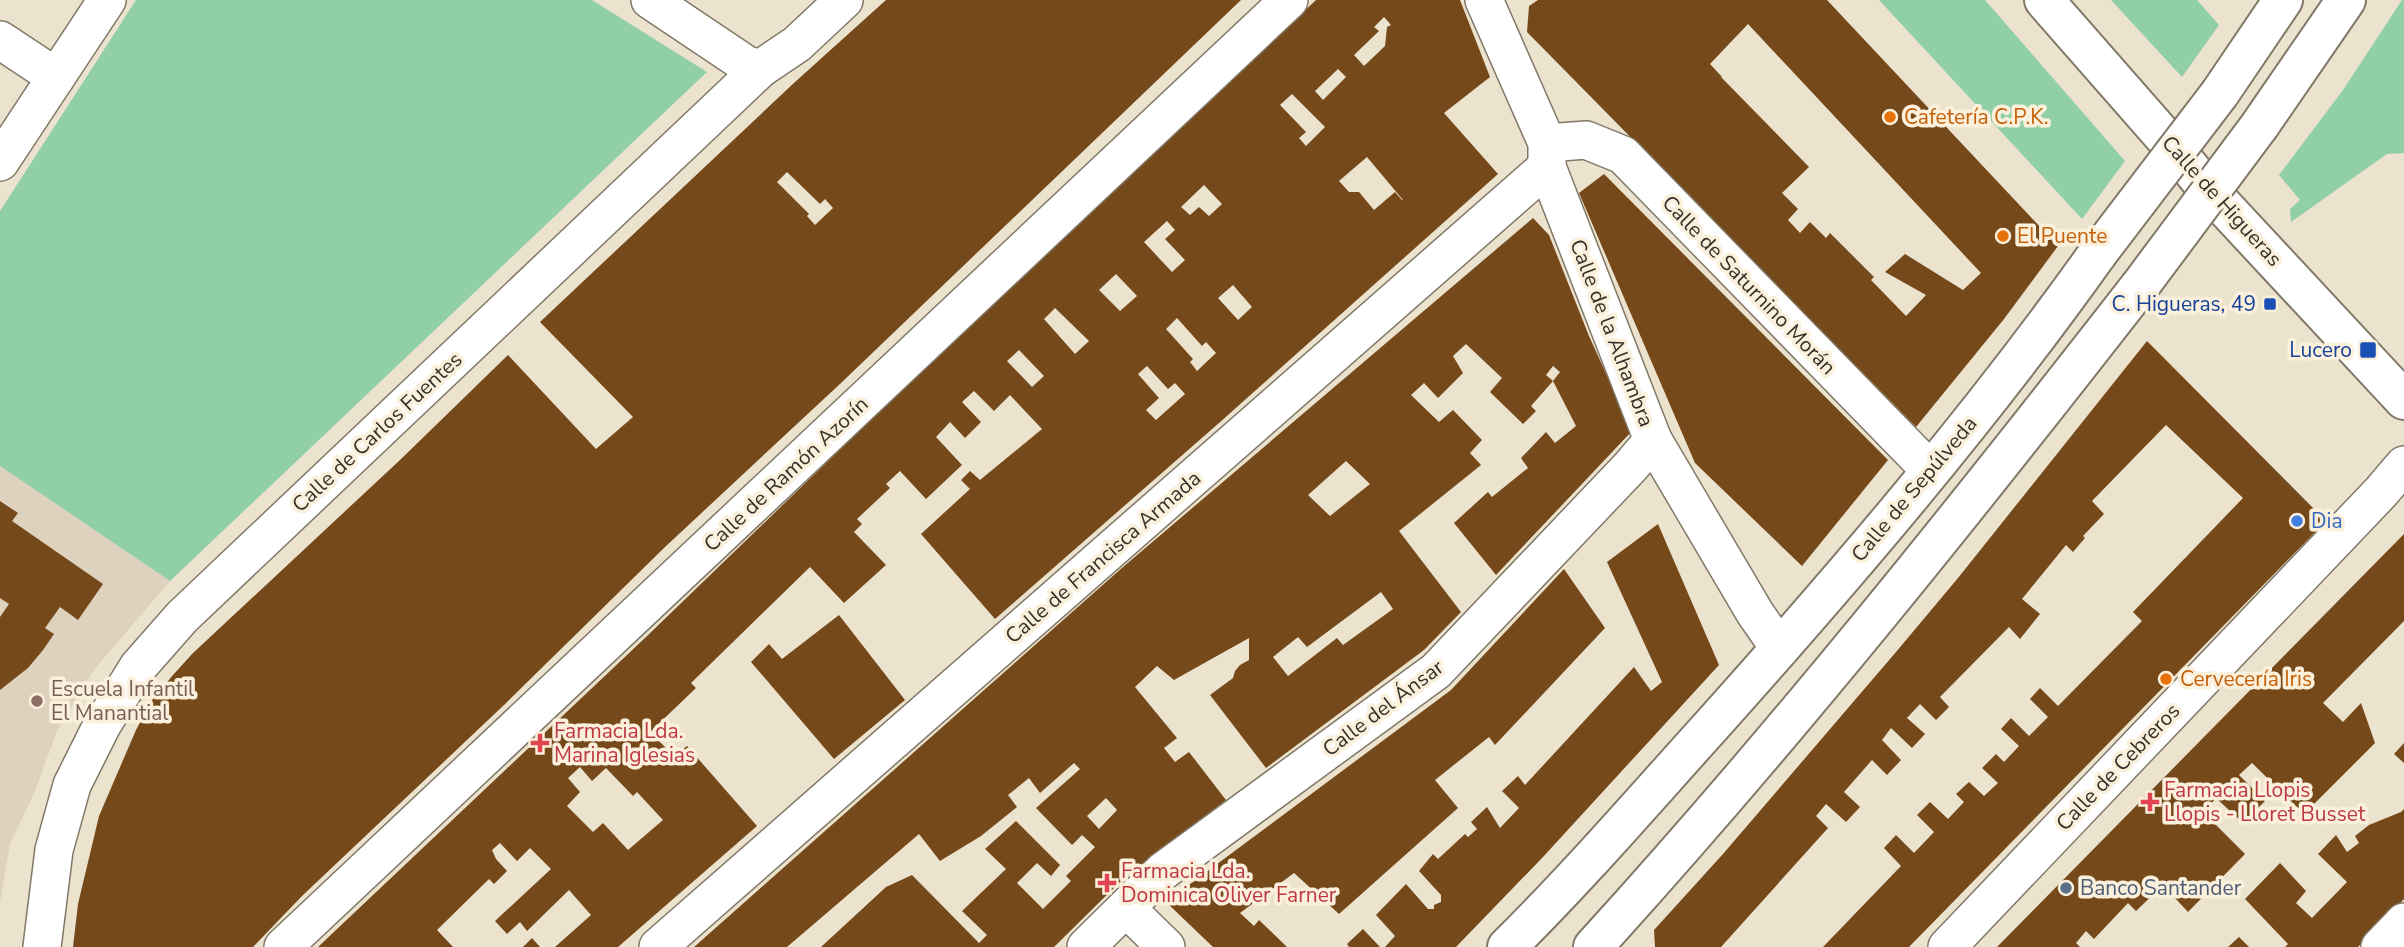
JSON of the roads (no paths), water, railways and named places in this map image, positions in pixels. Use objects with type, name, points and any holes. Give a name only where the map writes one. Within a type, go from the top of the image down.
[{"type":"street","points":[[0,162],[107,0]]},
{"type":"street","points":[[650,0],[747,65],[760,69]]},
{"type":"street","name":"Calle de Carlos Fuentes","points":[[42,947],[54,850],[72,785],[103,725],[138,667],[182,617],[760,69],[797,44],[844,0]]},
{"type":"street","name":"Calle de Ramón Azorín","points":[[283,947],[1289,0]]},
{"type":"street","name":"Calle de Higueras","points":[[2044,0],[2203,184],[2404,400]]},
{"type":"street","name":"Calle de Sepúlveda","points":[[1507,947],[1550,904],[1780,649],[1930,470],[2036,340],[2098,253],[2220,93],[2283,0]]},
{"type":"street","points":[[1596,946],[1775,741],[1946,534],[2140,286],[2260,125],[2346,0]]},
{"type":"street","name":"Calle de la Alhambra","points":[[1489,2],[1653,440],[1755,613],[1780,649]]},
{"type":"street","points":[[0,40],[56,77]]},
{"type":"street","name":"Calle de Saturnino Morán","points":[[1547,155],[1586,140],[1623,156],[1930,470]]},
{"type":"street","name":"Calle de Francisca Armada","points":[[658,947],[1547,155]]},
{"type":"street","name":"Calle del Ánsar","points":[[1086,947],[1163,871],[1436,671],[1653,440]]},
{"type":"street","name":"Calle de Cebreros","points":[[1947,947],[2404,465]]},
{"type":"street","points":[[1126,908],[1166,947]]},
{"type":"street","points":[[2380,947],[2404,922]]},
{"type":"place","name":"Cafetería C.P.K.","points":[[1890,117]]},
{"type":"place","name":"El Puente","points":[[2003,236]]},
{"type":"place","name":"C. Higueras, 49","points":[[2270,304]]},
{"type":"place","name":"Lucero","points":[[2368,350]]},
{"type":"place","name":"Dia","points":[[2297,521]]},
{"type":"place","name":"Cervecería Iris","points":[[2166,679]]},
{"type":"place","name":"Escuela Infantil El Manantial","points":[[37,701]]},
{"type":"place","name":"Farmacia Lda. Marina Iglesias","points":[[540,743]]},
{"type":"place","name":"Farmacia Llopis Llopis - Lloret Busset","points":[[2150,802]]},
{"type":"place","name":"Farmacia Lda. Dominica Oliver Farner","points":[[1107,883]]},
{"type":"place","name":"Banco Santander","points":[[2066,888]]}]
